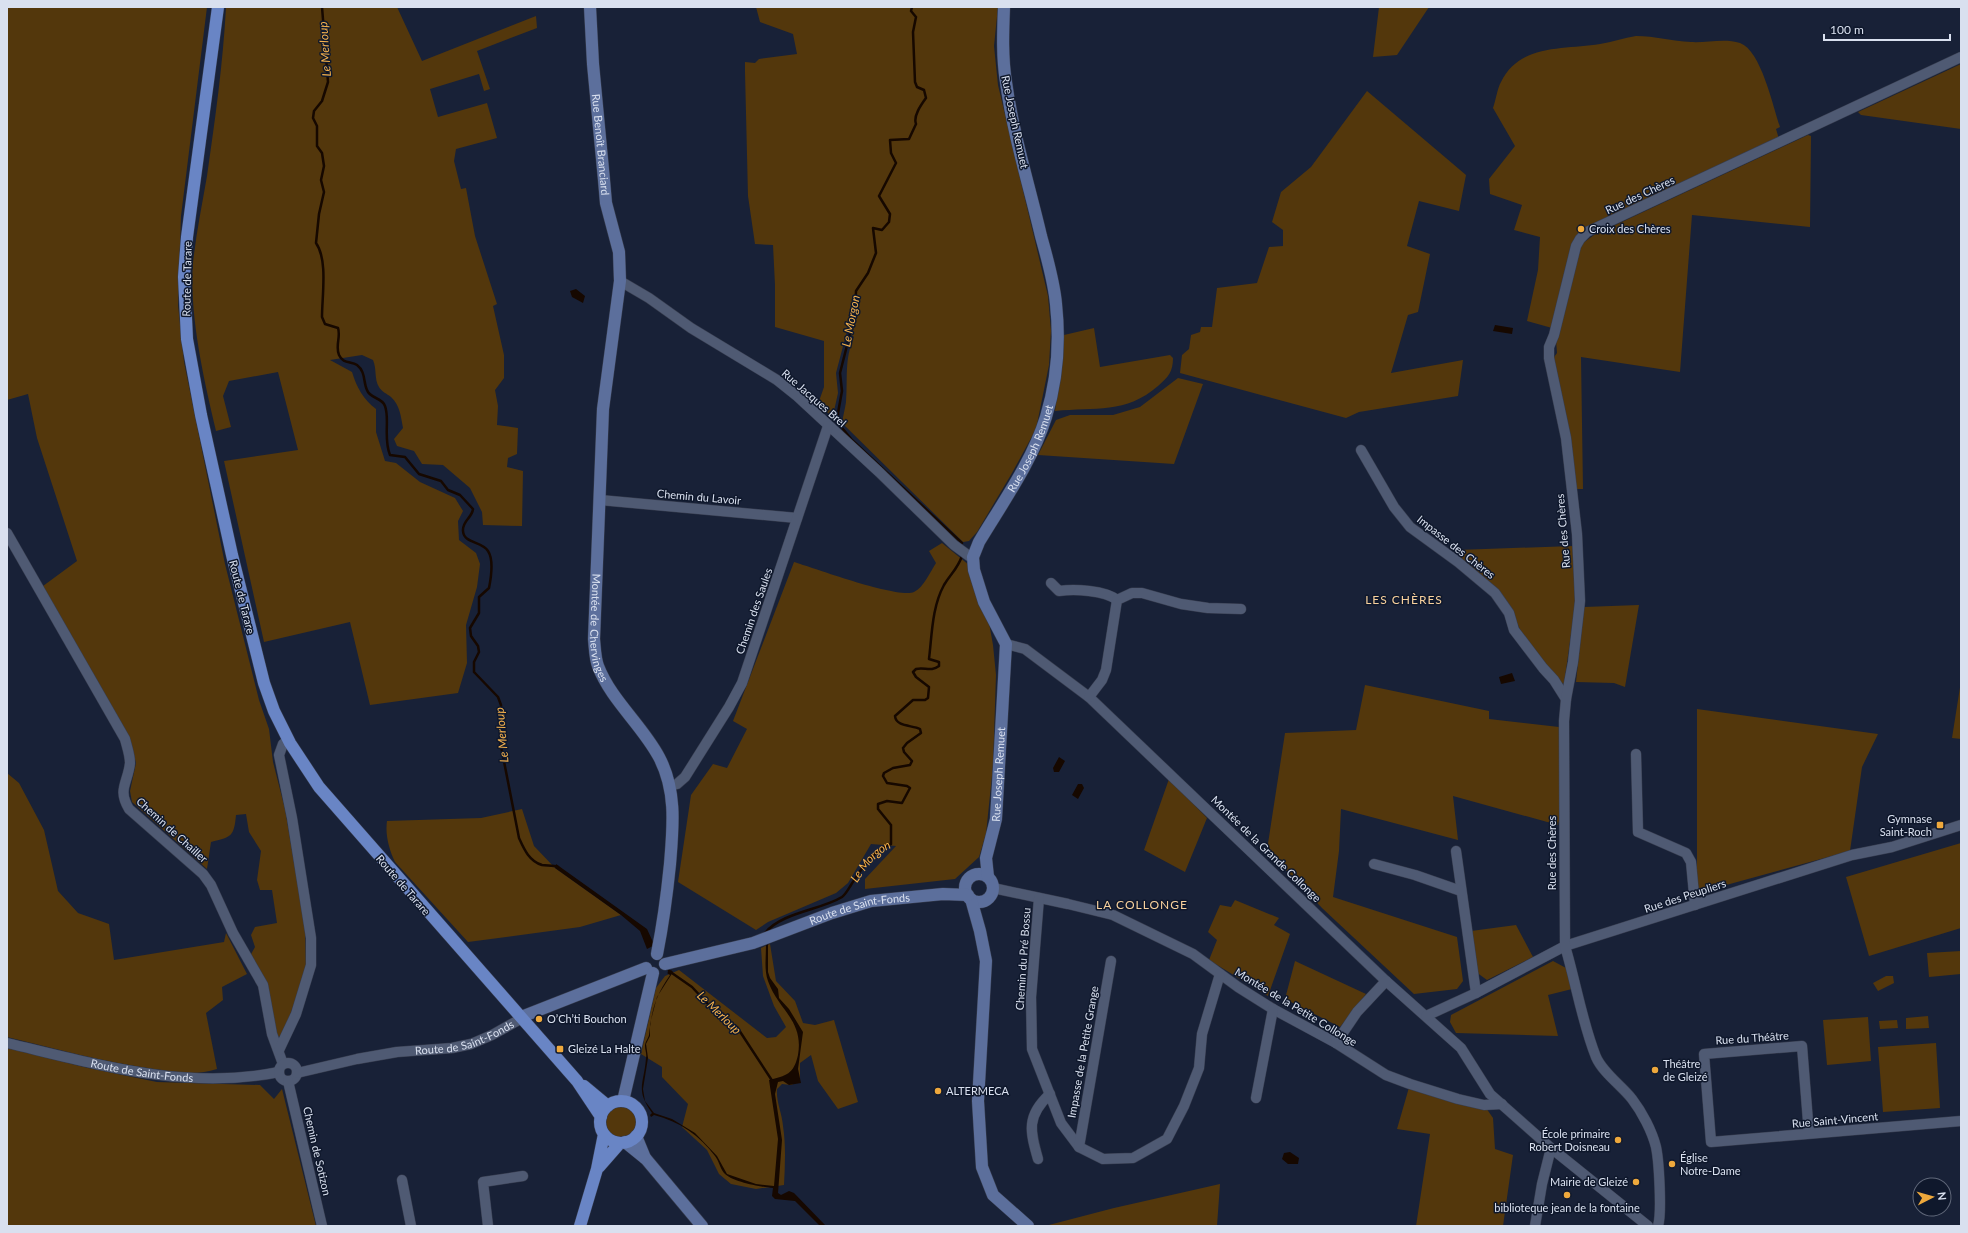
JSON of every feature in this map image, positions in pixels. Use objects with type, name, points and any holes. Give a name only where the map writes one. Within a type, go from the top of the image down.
[{"type":"main road","name":"Route de Tarare","points":[[218,7],[184,277],[187,339],[198,401],[232,555],[264,683],[274,711],[289,740],[319,787],[577,1081],[601,1117]]},
{"type":"main road","name":"Route de Tarare","points":[[577,1081],[608,1106]]},
{"type":"main road","points":[[597,1169],[623,1143],[636,1136],[642,1124],[640,1113],[632,1104],[624,1101],[616,1102],[608,1106],[601,1117],[601,1129],[604,1134],[613,1141],[623,1143]]},
{"type":"main road","points":[[580,1226],[597,1169],[604,1134]]},
{"type":"street","name":"Rue Benoît Branciard","points":[[590,7],[593,64],[606,203],[619,252],[620,281]]},
{"type":"street","name":"Rue Joseph Remuet","points":[[989,888],[986,858],[996,819],[1006,644],[984,602],[974,570],[974,557],[979,542],[1036,446],[1046,417],[1057,362],[1058,328],[1053,281],[1013,120],[1006,82],[1003,53],[1004,7]]},
{"type":"street","name":"Rue des Chères","points":[[1658,1226],[1660,1212],[1656,1148],[1650,1130],[1632,1100],[1597,1059],[1588,1033],[1575,979],[1565,946],[1564,748],[1566,699],[1573,662],[1580,601],[1577,534],[1566,438],[1551,370],[1549,347],[1554,335],[1576,246],[1587,232],[1961,57]]},
{"type":"street","name":"Rue Jacques Brel","points":[[620,281],[649,298],[691,328],[777,380],[797,396],[879,472],[954,545],[969,556],[974,557]]},
{"type":"street","name":"Montée de Chervinges","points":[[620,281],[603,409],[594,624],[597,660],[601,674],[644,733],[659,757],[670,786],[673,807],[673,830],[661,959]]},
{"type":"street","name":"Chemin des Saules","points":[[670,786],[677,784],[685,777],[729,708],[742,683],[828,426]]},
{"type":"street","name":"Impasse des Chères","points":[[1361,450],[1394,508],[1410,527],[1458,562],[1495,593],[1509,613],[1514,630],[1554,680],[1566,699]]},
{"type":"street","name":"Chemin du Lavoir","points":[[600,500],[797,518]]},
{"type":"street","name":"Chemin de Chailler","points":[[7,533],[125,739],[130,762],[124,784],[124,801],[128,808],[203,874],[211,886],[233,933],[263,985],[272,1034],[279,1050],[281,1068]]},
{"type":"street","points":[[1051,583],[1059,591],[1073,590],[1111,595],[1117,600]]},
{"type":"street","points":[[1117,600],[1132,593],[1142,593],[1181,604],[1208,608],[1241,609]]},
{"type":"street","points":[[1089,697],[1102,680],[1106,670],[1117,600]]},
{"type":"street","name":"Montée de la Grande Collonge","points":[[1006,644],[1025,649],[1089,697],[1386,980],[1460,1048],[1490,1094],[1551,1148],[1648,1226]]},
{"type":"street","points":[[279,1050],[296,1014],[311,965],[311,938],[292,818],[279,756],[283,744],[289,740]]},
{"type":"street","points":[[1636,754],[1638,832],[1686,853],[1691,862],[1694,905]]},
{"type":"street","name":"Rue des Peupliers","points":[[1426,1016],[1476,993],[1565,946],[1852,855],[1892,846],[1961,825]]},
{"type":"street","points":[[1456,851],[1476,993]]},
{"type":"street","name":"Route de Saint-Fonds","points":[[943,894],[972,876],[986,858]]},
{"type":"street","points":[[1374,864],[1416,875],[1462,891]]},
{"type":"street","points":[[980,931],[983,907],[989,888],[982,874],[972,876],[965,887],[980,931],[986,961],[978,1101],[982,1167],[993,1195],[1028,1226]]},
{"type":"street","points":[[969,897],[979,902],[989,888]]},
{"type":"street","name":"Montée de la Petite Collonge","points":[[989,888],[1113,915],[1193,954],[1273,1009],[1336,1043],[1386,1075],[1484,1105],[1502,1104]]},
{"type":"street","name":"Route de Saint-Fonds","points":[[661,959],[753,943],[832,913],[871,901],[943,894],[969,897]]},
{"type":"street","name":"Chemin du Pré Bossu","points":[[1039,898],[1031,997],[1032,1049],[1061,1123],[1079,1147],[1103,1159],[1133,1158],[1167,1139],[1184,1106],[1199,1068],[1202,1034],[1220,974]]},
{"type":"street","points":[[624,1101],[649,971],[645,964],[647,958],[652,954],[661,959],[662,971],[649,971]]},
{"type":"street","name":"Impasse de la Petite Grange","points":[[1079,1147],[1111,960]]},
{"type":"street","name":"Route de Saint-Fonds","points":[[297,1073],[397,1052],[452,1048],[471,1044],[492,1035],[521,1017],[598,988],[649,971]]},
{"type":"street","points":[[1336,1043],[1357,1012],[1386,980]]},
{"type":"street","points":[[1256,1098],[1273,1009]]},
{"type":"street","name":"Route de Saint-Fonds","points":[[7,1043],[94,1064],[169,1077],[214,1079],[281,1068]]},
{"type":"street","name":"Rue du Théâtre","points":[[1711,1142],[1704,1054],[1802,1046],[1809,1134]]},
{"type":"street","points":[[291,1063],[294,1065],[297,1073],[296,1077],[288,1081],[281,1079],[281,1068],[291,1063]]},
{"type":"street","name":"Chemin de Sotizon","points":[[288,1081],[322,1226]]},
{"type":"street","points":[[1038,1159],[1031,1135],[1032,1120],[1039,1104],[1050,1094]]},
{"type":"street","name":"Rue Saint-Vincent","points":[[1711,1142],[1961,1121]]},
{"type":"street","points":[[636,1136],[646,1159]]},
{"type":"street","points":[[623,1143],[646,1159],[702,1226]]},
{"type":"street","points":[[1535,1226],[1542,1184],[1551,1148]]},
{"type":"street","points":[[488,1226],[483,1182],[523,1176]]},
{"type":"street","points":[[402,1180],[411,1226]]},
{"type":"shaded area","points":[[7,7],[207,7],[181,216],[178,305],[184,362],[225,564],[259,700],[269,729],[273,762],[285,809],[305,928],[306,965],[302,983],[284,1031],[279,1037],[276,1036],[250,956],[255,947],[251,935],[255,927],[277,923],[272,890],[260,890],[257,880],[261,851],[249,832],[246,814],[236,815],[234,828],[230,835],[223,839],[211,842],[207,869],[132,802],[130,791],[136,763],[130,740],[43,586],[77,561],[37,438],[28,394],[7,400]]},
{"type":"shaded area","points":[[226,7],[397,7],[422,61],[536,16],[537,28],[477,51],[490,89],[484,91],[479,74],[430,89],[438,117],[487,103],[497,138],[456,149],[454,161],[461,189],[466,188],[475,236],[497,304],[493,306],[504,355],[504,378],[495,390],[498,406],[497,425],[518,428],[517,454],[508,458],[507,467],[523,471],[522,526],[483,525],[482,512],[470,488],[443,465],[422,464],[414,451],[397,446],[394,439],[403,428],[400,411],[394,400],[379,387],[373,360],[362,355],[330,360],[352,372],[361,393],[376,409],[376,432],[385,461],[396,463],[420,482],[455,498],[463,511],[458,521],[459,540],[476,553],[480,564],[477,587],[466,625],[467,663],[458,693],[370,705],[350,622],[264,642],[224,461],[298,450],[278,372],[229,381],[223,396],[231,427],[216,431],[198,347],[193,304],[193,263],[216,113]]},
{"type":"shaded area","points":[[756,7],[998,7],[994,46],[998,85],[1048,296],[1051,331],[1049,365],[1036,429],[977,532],[969,541],[963,542],[842,423],[846,402],[849,353],[854,337],[847,331],[836,373],[838,393],[834,411],[829,414],[818,404],[824,387],[824,341],[775,327],[773,245],[755,244],[748,196],[745,62],[755,63],[759,59],[797,54],[793,34],[760,22]]},
{"type":"shaded area","points":[[1379,7],[1429,7],[1397,55],[1373,57]]},
{"type":"shaded area","points":[[1636,36],[1691,42],[1728,41],[1740,43],[1747,48],[1754,56],[1760,67],[1770,93],[1780,127],[1776,129],[1779,139],[1585,229],[1552,328],[1527,321],[1538,270],[1540,237],[1514,230],[1522,205],[1490,194],[1489,179],[1515,146],[1493,108],[1501,82],[1509,69],[1520,60],[1531,54],[1558,48],[1600,44]]},
{"type":"shaded area","points":[[1961,64],[1961,129],[1861,115],[1858,112]]},
{"type":"shaded area","points":[[1367,91],[1466,175],[1459,211],[1419,201],[1407,246],[1430,254],[1418,312],[1408,315],[1391,373],[1463,360],[1458,396],[1359,412],[1346,418],[1180,373],[1182,355],[1189,349],[1191,335],[1200,332],[1201,327],[1212,327],[1217,288],[1257,283],[1269,247],[1283,246],[1283,230],[1272,222],[1281,192],[1311,167]]},
{"type":"shaded area","points":[[1808,135],[1811,136],[1810,227],[1692,215],[1680,372],[1581,357],[1583,489],[1577,489],[1552,360],[1557,353],[1556,340],[1579,246],[1594,235]]},
{"type":"shaded area","points":[[576,289],[585,296],[583,303],[572,297],[570,291]]},
{"type":"shaded area","points":[[1495,325],[1513,328],[1512,334],[1493,331]]},
{"type":"shaded area","points":[[1094,328],[1100,367],[1170,355],[1173,358],[1171,371],[1158,386],[1146,395],[1134,401],[1110,408],[1055,411],[1064,335]]},
{"type":"shaded area","points":[[1178,378],[1203,384],[1174,464],[1038,455],[1056,420],[1070,415],[1113,415],[1140,407]]},
{"type":"shaded area","points":[[942,543],[969,565],[988,617],[993,645],[996,675],[993,766],[986,834],[979,857],[955,879],[865,889],[865,879],[896,846],[871,844],[848,883],[836,893],[768,922],[756,930],[678,882],[691,795],[713,764],[727,768],[747,729],[733,721],[794,562],[874,587],[905,593],[914,592],[924,583],[936,563],[929,551]]},
{"type":"shaded area","points":[[1573,546],[1576,599],[1564,684],[1559,681],[1522,634],[1510,607],[1463,560],[1457,550]]},
{"type":"shaded area","points":[[1639,605],[1625,687],[1614,683],[1576,682],[1584,607]]},
{"type":"shaded area","points":[[1512,673],[1515,681],[1501,684],[1499,677]]},
{"type":"shaded area","points":[[1961,681],[1961,739],[1952,738]]},
{"type":"shaded area","points":[[1365,685],[1489,711],[1489,719],[1559,727],[1560,815],[1558,825],[1453,796],[1458,840],[1341,809],[1339,851],[1333,897],[1457,937],[1463,981],[1457,989],[1414,994],[1322,908],[1267,850],[1285,733],[1356,730]]},
{"type":"shaded area","points":[[1697,709],[1878,734],[1862,767],[1850,851],[1697,893]]},
{"type":"shaded area","points":[[1059,757],[1065,761],[1059,772],[1054,772],[1053,768]]},
{"type":"shaded area","points":[[7,773],[19,783],[44,830],[58,891],[78,913],[109,924],[114,960],[224,942],[226,933],[247,974],[222,987],[223,1000],[206,1013],[217,1069],[193,1073],[154,1069],[98,1059],[7,1037]]},
{"type":"shaded area","points":[[1169,779],[1207,818],[1185,872],[1144,850]]},
{"type":"shaded area","points":[[1078,784],[1082,784],[1084,788],[1078,799],[1072,795]]},
{"type":"shaded area","points":[[522,809],[534,846],[555,868],[621,915],[580,927],[468,942],[395,862],[389,847],[387,837],[387,821],[481,818]]},
{"type":"shaded area","points":[[1961,843],[1961,928],[1869,956],[1846,877]]},
{"type":"shaded area","points":[[556,864],[647,929],[653,942],[653,946],[647,949],[640,931],[621,915],[555,868]]},
{"type":"shaded area","points":[[1235,900],[1279,918],[1274,925],[1290,934],[1268,996],[1209,960],[1217,940],[1208,932],[1220,905],[1231,907]]},
{"type":"shaded area","points":[[1516,925],[1533,957],[1487,980],[1476,972],[1471,931]]},
{"type":"shaded area","points":[[768,944],[768,972],[770,978],[778,989],[779,998],[789,1009],[803,1032],[798,1069],[801,1083],[789,1085],[783,1081],[778,1082],[775,1094],[782,1140],[778,1193],[781,1195],[789,1191],[794,1193],[826,1226],[820,1226],[795,1201],[775,1199],[772,1196],[773,1188],[747,1184],[728,1176],[724,1173],[715,1156],[696,1136],[672,1121],[654,1115],[651,1117],[650,1115],[652,1113],[646,1102],[654,1113],[672,1119],[695,1133],[717,1156],[727,1174],[756,1184],[774,1186],[778,1139],[769,1080],[785,1075],[792,1070],[798,1055],[799,1043],[794,1024],[772,991],[768,981],[766,972],[766,945]]},
{"type":"shaded area","points":[[770,944],[776,981],[795,1001],[803,1023],[815,1025],[834,1020],[858,1102],[838,1109],[818,1081],[811,1055],[800,1063],[800,1081],[791,1085],[782,1084],[777,1089],[777,1098],[785,1140],[784,1185],[756,1189],[731,1184],[719,1174],[707,1150],[682,1127],[688,1104],[662,1077],[662,1067],[641,1054],[656,988],[665,976],[679,970],[767,1038],[776,1037],[786,1027],[774,1006],[763,976],[761,948]]},
{"type":"shaded area","points":[[1961,951],[1961,974],[1929,977],[1927,953]]},
{"type":"shaded area","points":[[1295,961],[1366,994],[1340,1027],[1285,999]]},
{"type":"shaded area","points":[[1553,961],[1566,968],[1572,989],[1548,995],[1558,1036],[1456,1033],[1450,1022],[1451,1015]]},
{"type":"shaded area","points":[[671,970],[673,972],[659,994],[670,975],[667,973]]},
{"type":"shaded area","points":[[1886,976],[1893,976],[1894,983],[1878,991],[1873,983]]},
{"type":"shaded area","points":[[1928,1016],[1929,1028],[1906,1029],[1906,1018]]},
{"type":"shaded area","points":[[1868,1017],[1871,1061],[1827,1065],[1823,1020]]},
{"type":"shaded area","points":[[1897,1020],[1898,1028],[1880,1029],[1879,1021]]},
{"type":"shaded area","points":[[650,1027],[650,1036],[646,1044],[648,1058],[643,1089],[645,1100],[642,1087],[646,1056],[645,1045]]},
{"type":"shaded area","points":[[1936,1043],[1940,1108],[1883,1112],[1878,1047]]},
{"type":"shaded area","points":[[7,1048],[88,1068],[157,1082],[260,1085],[274,1099],[282,1089],[316,1226],[7,1226]]},
{"type":"shaded area","points":[[1410,1084],[1484,1105],[1493,1118],[1495,1149],[1513,1155],[1503,1226],[1416,1226],[1430,1134],[1397,1129]]},
{"type":"shaded area","points":[[621,1107],[627,1108],[635,1116],[635,1128],[627,1136],[621,1137],[615,1136],[607,1128],[606,1122],[607,1116],[615,1108]]},
{"type":"shaded area","points":[[1290,1152],[1299,1158],[1298,1164],[1288,1164],[1282,1159],[1284,1153]]},
{"type":"shaded area","points":[[1220,1184],[1217,1226],[1045,1226],[1114,1208]]},
{"type":"waterway","name":"Le Merloup","points":[[322,7],[328,82],[322,101],[314,111],[313,118],[317,126],[317,146],[322,153],[324,166],[321,180],[324,192],[319,214],[316,243],[320,250],[323,268],[322,317],[325,324],[338,328],[338,352],[341,358],[357,365],[360,368],[369,393],[381,401],[385,406],[387,417],[387,442],[390,455],[405,457],[419,474],[441,481],[448,490],[460,495],[473,509],[464,525],[464,535],[466,538],[482,545],[488,551],[491,559],[489,588],[479,597],[479,613],[470,628],[471,636],[478,646],[479,652],[474,662],[474,672],[498,697],[501,705],[500,741],[519,838],[530,858],[534,861],[542,865],[558,867]]},
{"type":"waterway","name":"Le Morgon","points":[[912,7],[911,11],[916,17],[913,32],[915,82],[917,87],[924,90],[926,98],[917,114],[915,121],[916,124],[909,139],[890,140],[891,153],[896,163],[879,196],[890,214],[889,222],[882,230],[873,228],[876,253],[868,273],[856,291],[855,314],[840,373],[842,391],[838,413],[838,423],[852,440],[962,543]]},
{"type":"waterway","name":"Le Morgon","points":[[765,933],[781,920],[842,897],[868,861],[878,851],[891,844],[891,825],[878,809],[878,804],[887,801],[902,803],[910,788],[907,786],[887,783],[883,776],[884,773],[893,768],[910,765],[912,761],[904,752],[903,748],[907,743],[921,733],[920,729],[901,724],[896,720],[895,716],[913,700],[925,700],[928,698],[929,687],[916,677],[913,672],[916,669],[933,669],[939,666],[939,662],[929,659],[935,611],[940,593],[962,556]]},
{"type":"waterway","name":"Le Merloup","points":[[669,971],[692,987],[720,1017],[737,1027],[773,1082]]},
{"type":"place","name":"Croix des Chères","points":[[1581,229]]},
{"type":"place","name":"Gymnase Saint-Roch","points":[[1940,825]]},
{"type":"place","name":"O’Ch’ti Bouchon","points":[[539,1019]]},
{"type":"place","name":"Gleizé La Halte","points":[[560,1049]]},
{"type":"place","name":"Théâtre de Gleizé","points":[[1655,1070]]},
{"type":"place","name":"ALTERMECA","points":[[938,1091]]},
{"type":"place","name":"École primaire Robert Doisneau","points":[[1618,1140]]},
{"type":"place","name":"Église Notre-Dame","points":[[1672,1164]]},
{"type":"place","name":"Mairie de Gleizé","points":[[1636,1182]]},
{"type":"place","name":"biblioteque jean de la fontaine","points":[[1567,1195]]},
{"type":"district","name":"LES CHÈRES","points":[[1404,600]]},
{"type":"district","name":"LA COLLONGE","points":[[1142,905]]}]
